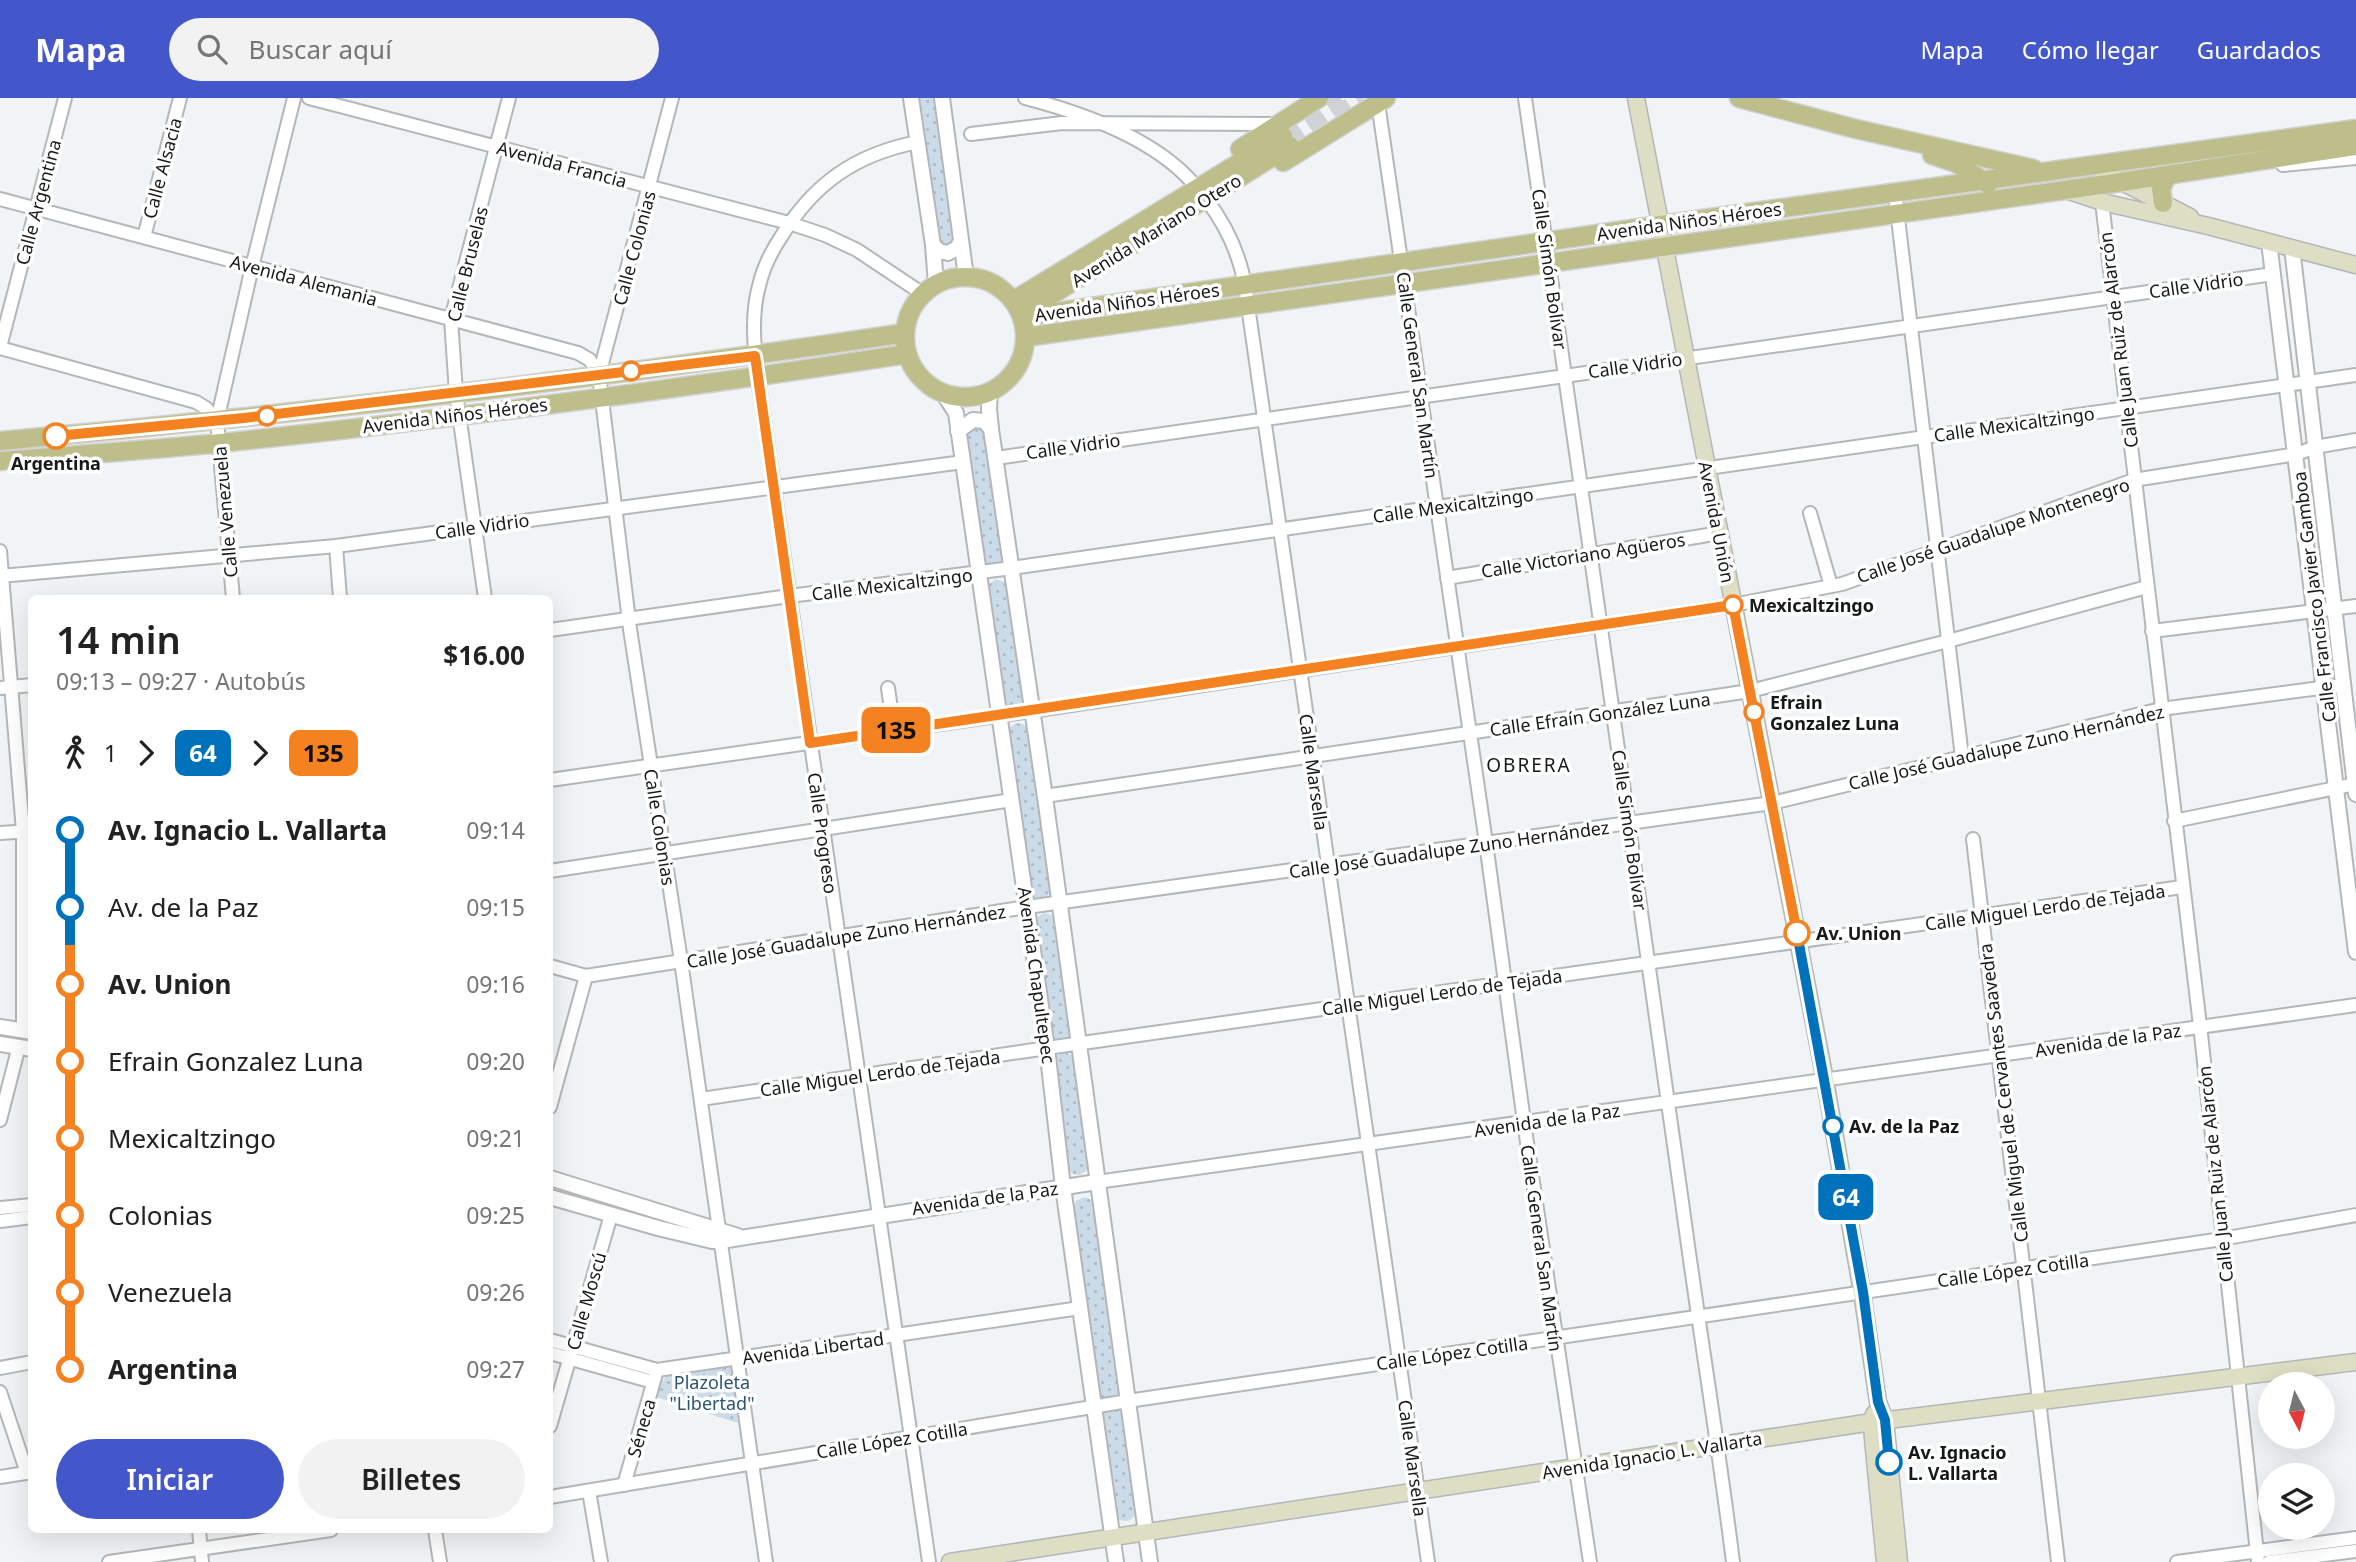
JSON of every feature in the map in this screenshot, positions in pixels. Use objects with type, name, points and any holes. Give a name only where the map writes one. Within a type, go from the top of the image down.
[{"type":"main road","points":[[1218,184],[1237,150],[1284,135],[1319,98]]},
{"type":"main road","name":"Avenida Unión","points":[[1636,98],[1825,1080],[1863,1292],[1878,1402],[1878,1421]]},
{"type":"main road","points":[[1739,98],[1856,129],[2045,172]]},
{"type":"main road","points":[[1218,184],[1256,178],[1382,100]]},
{"type":"main road","points":[[1856,129],[1956,163],[1984,181],[2003,198]]},
{"type":"main road","name":"Avenida Niños Héroes","points":[[1019,311],[1245,285],[2356,130]]},
{"type":"main road","name":"Avenida Mariano Otero","points":[[1019,311],[1218,184],[1284,135]]},
{"type":"main road","name":"Avenida Niños Héroes","points":[[1026,337],[1665,248],[2356,146]]},
{"type":"main road","points":[[2094,165],[2208,226]]},
{"type":"main road","points":[[2163,203],[2161,189],[2166,175]]},
{"type":"main road","points":[[2064,189],[2102,202],[2208,226],[2356,265]]},
{"type":"main road","points":[[966,277],[995,285],[1019,311],[1026,337],[1023,354],[1016,369],[1005,382],[990,391],[967,397],[943,393],[921,378],[907,355],[905,333],[914,305],[930,289],[952,278],[966,277]]},
{"type":"main road","name":"Avenida Niños Héroes","points":[[0,441],[218,421],[456,393],[755,356],[905,333]]},
{"type":"main road","name":"Avenida Niños Héroes","points":[[0,461],[219,443],[459,415],[907,355]]},
{"type":"main road","name":"Avenida Ignacio L. Vallarta","points":[[950,1562],[1878,1421],[2356,1362]]},
{"type":"main road","points":[[1878,1421],[1889,1561]]},
{"type":"street","name":"Calle Argentina","points":[[0,347],[65,98]]},
{"type":"street","name":"Calle Alsacia","points":[[144,237],[180,98]]},
{"type":"street","name":"Calle Venezuela","points":[[233,595],[218,421],[252,267],[294,98]]},
{"type":"street","name":"Avenida Francia","points":[[309,98],[789,223],[825,235],[930,289]]},
{"type":"street","name":"Calle Bruselas","points":[[485,595],[456,393],[451,319],[509,98]]},
{"type":"street","name":"Calle Colonias","points":[[672,98],[599,375],[628,619],[681,961],[766,1562]]},
{"type":"street","points":[[911,98],[933,245],[930,289]]},
{"type":"street","points":[[942,98],[966,277]]},
{"type":"street","points":[[1025,98],[1103,123],[1172,125],[1284,135]]},
{"type":"street","name":"Calle Simón Bolívar","points":[[1525,98],[1733,1562]]},
{"type":"street","name":"Calle General San Martín","points":[[1382,100],[1401,262],[1555,1338],[1590,1562]]},
{"type":"street","name":"Calle Marsella","points":[[971,134],[1062,123],[1103,123],[1157,153],[1184,173],[1216,212],[1233,242],[1245,285],[1428,1562]]},
{"type":"street","name":"Calle Progreso","points":[[918,142],[872,155],[847,167],[806,200],[774,248],[758,286],[754,327],[755,356],[789,596],[929,1562]]},
{"type":"street","points":[[2240,164],[2310,163],[2356,157]]},
{"type":"street","points":[[1895,193],[1962,757]]},
{"type":"street","name":"Avenida Alemania","points":[[0,199],[578,353],[590,360],[599,375]]},
{"type":"street","name":"Calle Juan Ruiz de Alarcón","points":[[2102,202],[2200,1027],[2258,1557]]},
{"type":"street","points":[[933,245],[939,251],[948,253],[957,248],[961,241]]},
{"type":"street","name":"Calle Francisco Javier Gamboa","points":[[2269,242],[2356,953]]},
{"type":"street","name":"Calle Francisco Javier Gamboa","points":[[2292,248],[2356,788]]},
{"type":"street","name":"Calle Vidrio","points":[[996,458],[2273,274]]},
{"type":"street","points":[[0,347],[196,402],[218,421]]},
{"type":"street","name":"Calle Mexicaltzingo","points":[[553,630],[789,596],[979,573],[2356,375]]},
{"type":"street","name":"Avenida Chapultepec","points":[[990,391],[991,429],[1045,796],[1150,1562]]},
{"type":"street","name":"Avenida Chapultepec","points":[[943,393],[956,413],[1047,1048],[1063,1187],[1116,1562]]},
{"type":"street","points":[[958,431],[973,420],[984,421],[991,429]]},
{"type":"street","name":"Calle José Guadalupe Montenegro","points":[[553,780],[1032,711],[1733,605],[1831,586],[2134,480],[2297,454],[2315,447],[2356,440]]},
{"type":"street","name":"Calle Vidrio","points":[[1,576],[336,546],[963,462]]},
{"type":"street","points":[[1811,513],[1831,586]]},
{"type":"street","name":"Calle Victoriano Agüeros","points":[[1447,578],[1720,533]]},
{"type":"street","points":[[336,546],[340,595]]},
{"type":"street","points":[[0,551],[6,688],[27,831],[27,1031],[0,1027]]},
{"type":"street","name":"Calle Efraín González Luna","points":[[1045,796],[1750,691],[2147,587]]},
{"type":"street","points":[[2152,631],[2356,606]]},
{"type":"street","points":[[6,688],[28,685]]},
{"type":"street","name":"Calle José Guadalupe Zuno Hernández","points":[[553,967],[586,976],[1027,907],[1772,803],[2161,709],[2343,685]]},
{"type":"street","points":[[888,688],[894,730]]},
{"type":"street","points":[[2174,821],[2336,788],[2356,788]]},
{"type":"street","points":[[553,871],[1012,800]]},
{"type":"street","points":[[0,834],[27,831]]},
{"type":"street","name":"Calle Miguel de Cervantes Saavedra","points":[[1973,839],[2058,1562]]},
{"type":"street","name":"Calle Miguel Lerdo de Tejada","points":[[701,1099],[2182,887]]},
{"type":"street","points":[[553,1096],[586,976]]},
{"type":"street","name":"Avenida de la Paz","points":[[553,1198],[685,1235],[738,1236],[1097,1182],[2356,1005]]},
{"type":"street","points":[[0,1044],[25,1048],[0,1121]]},
{"type":"street","points":[[553,1179],[720,1235]]},
{"type":"street","points":[[0,1208],[28,1205]]},
{"type":"street","name":"Calle Moscú","points":[[553,1416],[611,1215]]},
{"type":"street","name":"Calle López Cotilla","points":[[553,1496],[1128,1401],[2222,1239],[2356,1215]]},
{"type":"street","points":[[0,1221],[28,1218]]},
{"type":"street","name":"Avenida Libertad","points":[[553,1353],[571,1353],[655,1376],[738,1359],[1080,1308]]},
{"type":"street","name":"Avenida Libertad","points":[[553,1342],[571,1353]]},
{"type":"street","points":[[0,1368],[28,1363]]},
{"type":"street","name":"Séneca","points":[[624,1485],[655,1376]]},
{"type":"street","points":[[0,1392],[28,1469]]},
{"type":"street","points":[[0,1476],[28,1472]]},
{"type":"street","points":[[589,1491],[601,1562]]},
{"type":"street","points":[[199,1533],[202,1555]]},
{"type":"street","points":[[109,1562],[202,1555],[316,1533]]},
{"type":"street","points":[[435,1533],[440,1562]]},
{"type":"street","points":[[2177,1562],[2258,1557],[2356,1538]]},
{"type":"street","points":[[2269,1562],[2356,1551]]},
{"type":"green space","points":[[918,98],[936,98],[956,241],[951,249],[939,243]]},
{"type":"green space","points":[[984,424],[1003,560],[994,566],[984,562],[964,429]]},
{"type":"green space","points":[[996,579],[1007,583],[1025,701],[1021,707],[1008,709],[1005,707],[987,586]]},
{"type":"green space","points":[[1016,723],[1029,729],[1051,891],[1045,899],[1038,900],[1029,894],[1008,729]]},
{"type":"green space","points":[[1044,913],[1055,919],[1071,1032],[1068,1040],[1055,1042],[1034,923],[1037,917]]},
{"type":"green space","points":[[1064,1052],[1075,1057],[1089,1169],[1080,1175],[1073,1174],[1068,1169],[1054,1064],[1055,1057]]},
{"type":"green space","points":[[1084,1197],[1090,1199],[1095,1207],[1136,1511],[1128,1521],[1116,1517],[1073,1207],[1076,1201]]},
{"type":"green space","name":"Plazoleta \"Libertad\"","points":[[731,1367],[738,1423],[656,1397],[661,1382],[667,1376]]},
{"type":"tunnel","points":[[1283,136],[1341,98]]},
{"type":"tunnel","points":[[1290,146],[1363,98]]},
{"type":"bus line","name":"135","points":[[56,436],[244,418],[755,356],[810,743],[1733,605],[1797,933]]},
{"type":"bus line","name":"64","points":[[1797,933],[1860,1278],[1878,1402],[1885,1420],[1889,1462]]},
{"type":"place","name":"Argentina","points":[[56,436]]},
{"type":"place","name":"Mexicaltzingo","points":[[1733,605]]},
{"type":"place","name":"Efrain Gonzalez Luna","points":[[1754,712]]},
{"type":"place","name":"Av. Union","points":[[1797,933]]},
{"type":"place","name":"Av. de la Paz","points":[[1833,1126]]},
{"type":"place","name":"Av. Ignacio L. Vallarta","points":[[1889,1462]]},
{"type":"district","name":"OBRERA","points":[[1529,765]]}]
